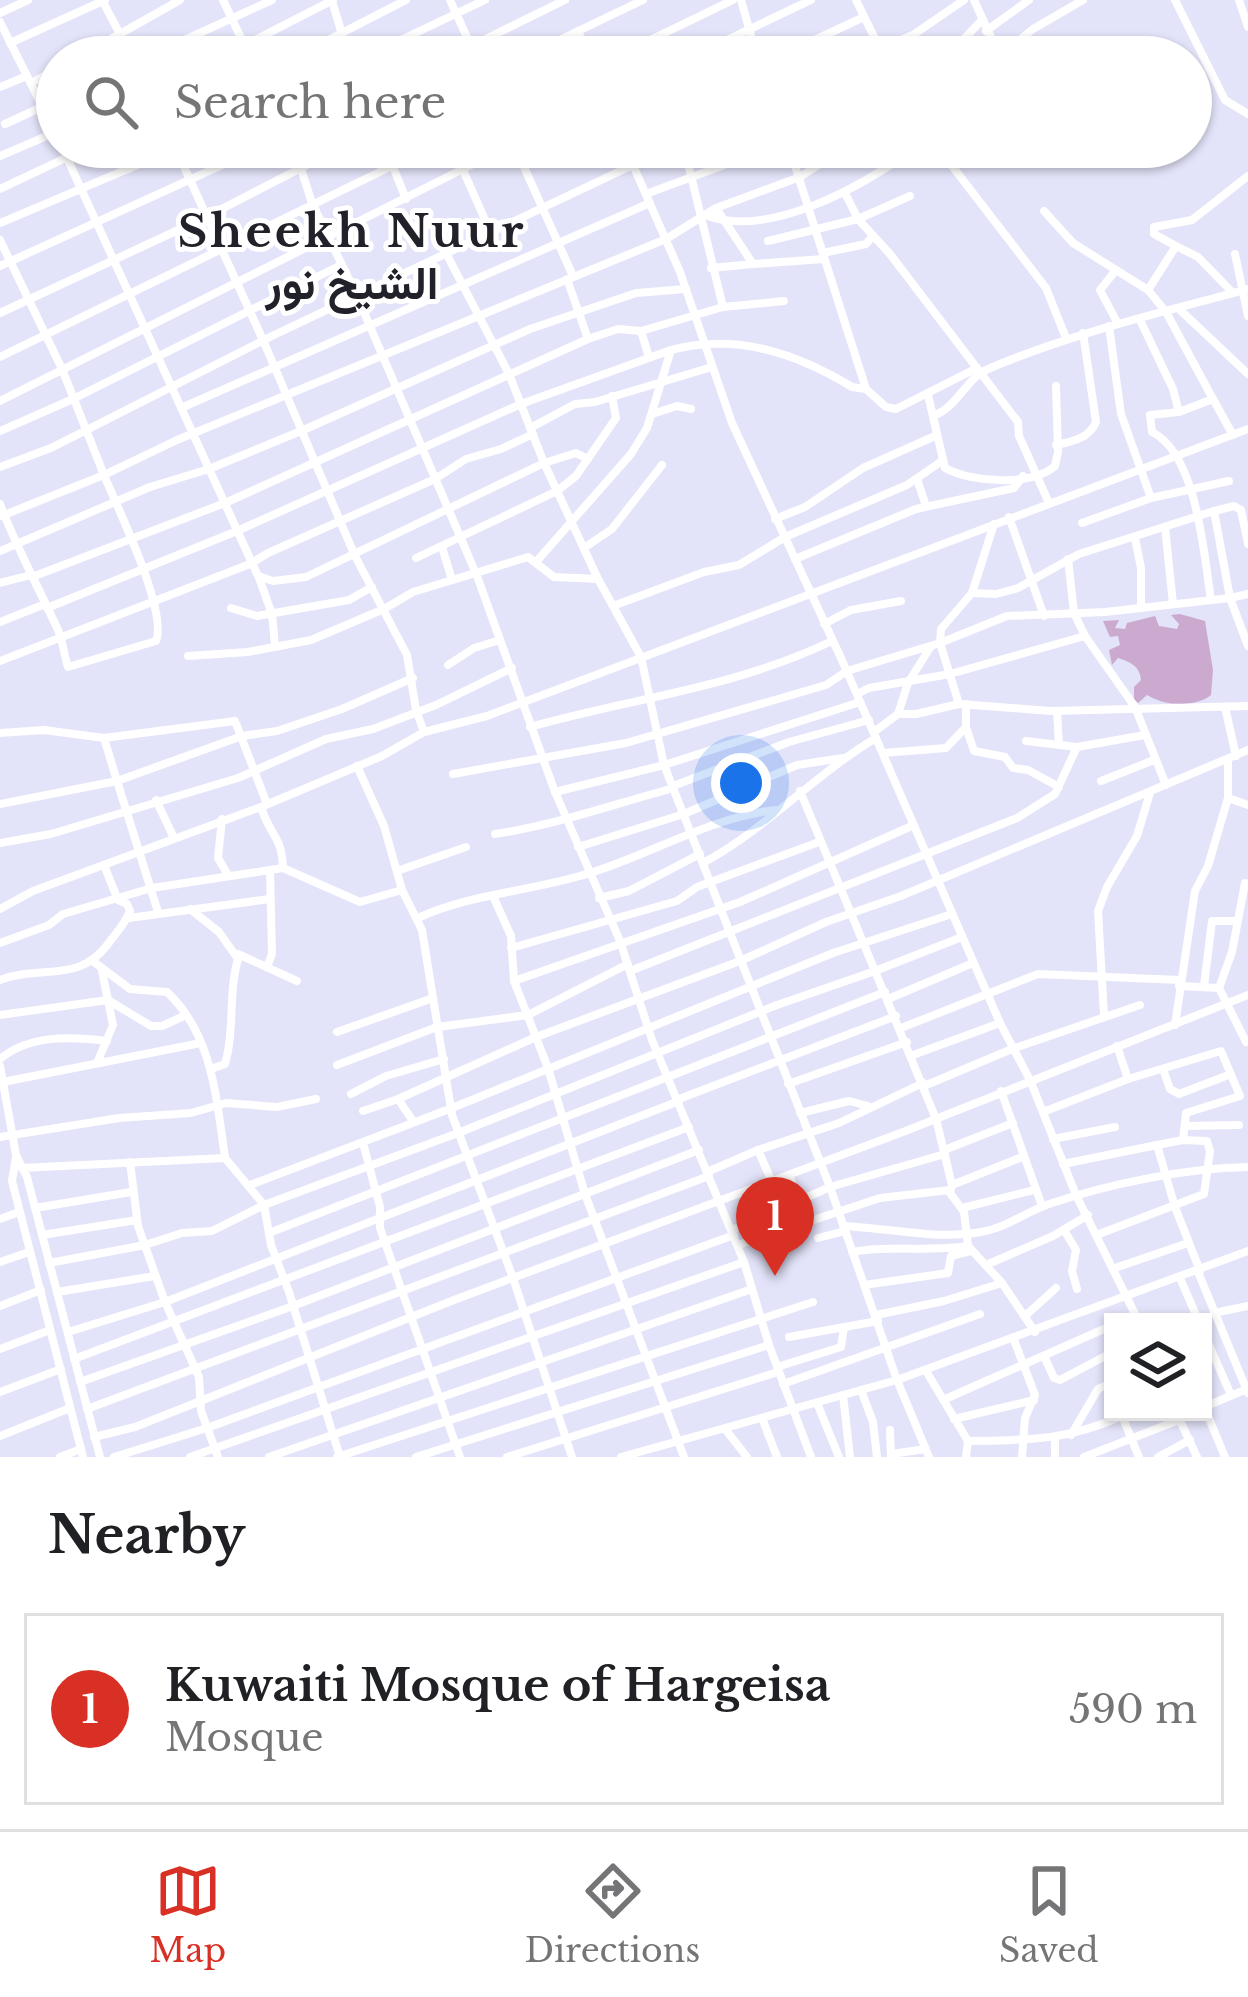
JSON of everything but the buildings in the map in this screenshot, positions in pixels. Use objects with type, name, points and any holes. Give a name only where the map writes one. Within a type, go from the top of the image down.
[{"type":"street","points":[[28,0],[0,18],[36,94]]},
{"type":"street","points":[[10,43],[103,0],[120,34]]},
{"type":"street","points":[[117,36],[180,0]]},
{"type":"street","points":[[223,0],[240,36]]},
{"type":"street","points":[[193,36],[272,0]]},
{"type":"street","points":[[263,36],[332,0],[341,35],[406,0]]},
{"type":"street","points":[[450,0],[466,36]]},
{"type":"street","points":[[409,36],[485,0]]},
{"type":"street","points":[[501,36],[565,0]]},
{"type":"street","points":[[659,36],[737,0],[751,36]]},
{"type":"street","points":[[738,36],[811,0]]},
{"type":"street","points":[[856,0],[874,36]]},
{"type":"street","points":[[914,35],[964,0]]},
{"type":"street","points":[[974,0],[989,36]]},
{"type":"street","points":[[972,36],[1029,0]]},
{"type":"street","points":[[1025,36],[1083,0]]},
{"type":"street","points":[[1175,0],[1193,36]]},
{"type":"street","points":[[1239,0],[1248,27]]},
{"type":"street","points":[[568,36],[638,1]]},
{"type":"street","points":[[823,36],[864,17]]},
{"type":"street","points":[[578,31],[580,36]]},
{"type":"street","points":[[1212,74],[1225,100],[1248,114]]},
{"type":"street","points":[[0,87],[36,77]]},
{"type":"street","points":[[5,124],[36,109]]},
{"type":"street","points":[[0,156],[36,141]]},
{"type":"street","points":[[0,189],[37,168]]},
{"type":"street","points":[[72,168],[258,576],[272,614],[275,646]]},
{"type":"street","points":[[0,223],[127,168]]},
{"type":"street","points":[[185,168],[355,556],[407,655],[424,732]]},
{"type":"street","points":[[5,264],[217,168]]},
{"type":"street","points":[[0,313],[299,168],[477,575],[555,792],[620,941],[657,1054],[735,1237],[811,1457]]},
{"type":"street","points":[[0,357],[390,168]]},
{"type":"street","points":[[392,168],[406,199]]},
{"type":"street","points":[[0,401],[467,168]]},
{"type":"street","points":[[523,168],[560,243],[587,339]]},
{"type":"street","points":[[0,467],[85,431],[263,340],[625,168]]},
{"type":"street","points":[[633,168],[666,238],[712,367],[776,519],[1000,1023],[1030,1080],[1076,1195],[1135,1313]]},
{"type":"street","points":[[690,168],[723,307]]},
{"type":"street","points":[[181,408],[560,243],[714,168]]},
{"type":"street","points":[[797,168],[866,389],[896,410],[978,370],[1066,338],[1240,291]]},
{"type":"street","points":[[0,240],[5,264],[29,300],[62,369],[85,431],[104,476],[117,505],[128,538],[151,586],[159,632],[156,641],[72,668],[65,663],[61,637],[1,512],[104,476],[194,433],[381,359],[666,238],[716,208],[814,168]]},
{"type":"street","points":[[703,215],[723,222],[809,206],[845,193],[888,168]]},
{"type":"street","points":[[954,168],[1046,288],[1066,338]]},
{"type":"street","points":[[463,170],[490,231]]},
{"type":"street","points":[[1240,291],[1198,257],[1154,234],[1154,227],[1192,220],[1248,176]]},
{"type":"street","points":[[845,193],[857,219],[1019,424],[1019,436],[1049,503]]},
{"type":"street","points":[[769,241],[818,232],[910,196]]},
{"type":"street","points":[[716,208],[753,264]]},
{"type":"street","points":[[1044,211],[1073,243],[1148,290],[1166,312],[1233,434]]},
{"type":"street","points":[[712,268],[824,256],[866,244],[873,236]]},
{"type":"street","points":[[1148,290],[1176,246]]},
{"type":"street","points":[[1234,254],[1248,316]]},
{"type":"street","points":[[447,255],[509,374],[544,463],[640,657],[664,765],[830,1186],[922,1454],[891,1456],[890,1430]]},
{"type":"street","points":[[0,430],[73,399],[341,265]]},
{"type":"street","points":[[1116,270],[1100,290],[1113,325],[1121,414],[1151,498]]},
{"type":"street","points":[[0,551],[117,505],[150,487],[302,431],[396,386],[579,311],[636,292],[686,289]]},
{"type":"street","points":[[0,583],[32,576],[225,503],[587,339],[618,329],[641,331],[706,310],[784,301]]},
{"type":"street","points":[[1178,308],[1248,374]]},
{"type":"street","points":[[1140,320],[1179,412]]},
{"type":"street","points":[[641,331],[649,357]]},
{"type":"street","points":[[1056,445],[1078,439],[1096,422],[1084,333]]},
{"type":"street","points":[[0,622],[144,571],[521,404],[671,350],[704,345],[776,349],[852,387],[866,389]]},
{"type":"street","points":[[536,562],[631,454],[651,415],[671,350]]},
{"type":"street","points":[[0,661],[250,564],[435,479],[466,459],[501,449],[574,404],[712,367]]},
{"type":"street","points":[[933,416],[958,401],[978,370]]},
{"type":"street","points":[[928,395],[945,468],[976,481],[1039,477],[1057,463],[1056,386]]},
{"type":"street","points":[[416,558],[557,491],[588,459],[616,418],[612,396]]},
{"type":"street","points":[[1211,600],[1197,514],[1178,455],[1169,442],[1152,432],[1150,415],[1179,412],[1213,399]]},
{"type":"street","points":[[651,415],[677,406],[691,409]]},
{"type":"street","points":[[0,909],[33,891],[173,836],[264,806],[424,732],[524,702],[1248,429]]},
{"type":"street","points":[[776,519],[805,507],[862,468],[935,436]]},
{"type":"street","points":[[258,576],[273,581],[307,577],[544,463],[576,453],[588,459]]},
{"type":"street","points":[[613,606],[704,572],[739,565],[785,537],[917,479],[942,461]]},
{"type":"street","points":[[584,548],[612,530],[662,465]]},
{"type":"street","points":[[795,560],[926,506],[1014,488],[1023,476]]},
{"type":"street","points":[[917,479],[926,506]]},
{"type":"street","points":[[1082,523],[1188,487],[1228,481]]},
{"type":"street","points":[[972,593],[1009,591],[1068,559],[1197,514],[1234,506],[1241,510],[1248,544]]},
{"type":"street","points":[[1214,511],[1230,598],[1248,646]]},
{"type":"street","points":[[1009,517],[1044,616]]},
{"type":"street","points":[[599,898],[629,891],[756,831],[898,714],[908,683],[936,644],[945,620],[972,593],[995,522]]},
{"type":"street","points":[[1165,527],[1174,604]]},
{"type":"street","points":[[1135,538],[1141,608]]},
{"type":"street","points":[[442,546],[452,580]]},
{"type":"street","points":[[188,656],[311,640],[413,592],[528,557],[554,577],[598,579]]},
{"type":"street","points":[[1068,559],[1074,613],[1084,635],[1136,707],[1166,785]]},
{"type":"street","points":[[231,608],[256,616],[272,614],[349,600],[372,587]]},
{"type":"street","points":[[453,775],[655,734],[826,686],[847,671],[999,619],[1248,594]]},
{"type":"street","points":[[824,625],[851,610],[901,601]]},
{"type":"street","points":[[555,792],[664,765],[858,698],[869,688],[950,674],[1084,635]]},
{"type":"street","points":[[448,665],[474,648],[501,640]]},
{"type":"street","points":[[530,727],[732,682],[788,663],[832,641]]},
{"type":"street","points":[[936,644],[963,704],[974,751],[1005,757],[1012,767],[1059,787]]},
{"type":"street","points":[[0,843],[51,834],[238,778],[326,739],[374,729],[512,668]]},
{"type":"street","points":[[0,804],[117,782],[242,736],[342,709],[413,678]]},
{"type":"street","points":[[898,714],[963,704],[1057,711],[1248,706]]},
{"type":"street","points":[[1175,1025],[1195,891],[1208,866],[1228,798],[1232,758],[1225,707]]},
{"type":"street","points":[[1057,711],[1059,745]]},
{"type":"street","points":[[0,733],[44,730],[104,738],[235,721],[255,770],[266,824],[282,844],[283,868]]},
{"type":"street","points":[[495,834],[542,827],[673,787],[789,742],[869,721]]},
{"type":"street","points":[[883,753],[941,750],[966,727]]},
{"type":"street","points":[[1026,741],[1077,747],[1145,734]]},
{"type":"street","points":[[104,738],[158,912]]},
{"type":"street","points":[[337,1065],[437,1028],[528,1015],[629,967],[729,933],[1017,818],[1041,805],[1059,787],[1077,747]]},
{"type":"street","points":[[363,1112],[536,1036],[740,961],[1248,750]]},
{"type":"street","points":[[578,847],[684,814],[797,765],[843,758]]},
{"type":"street","points":[[1101,782],[1154,760]]},
{"type":"street","points":[[357,766],[385,826],[402,890],[418,918],[458,1133],[513,1277],[572,1457]]},
{"type":"street","points":[[800,791],[924,1084],[945,1152],[953,1199],[962,1208],[969,1249],[1002,1283],[1035,1332]]},
{"type":"street","points":[[1104,1015],[1098,911],[1136,836],[1150,792]]},
{"type":"street","points":[[1228,798],[1248,805]]},
{"type":"street","points":[[157,800],[173,836]]},
{"type":"street","points":[[418,918],[455,904],[589,874],[728,820],[776,810]]},
{"type":"street","points":[[222,819],[218,858],[229,876]]},
{"type":"street","points":[[514,981],[720,909],[914,825]]},
{"type":"street","points":[[511,948],[674,902],[698,887],[819,842]]},
{"type":"street","points":[[397,871],[466,847]]},
{"type":"street","points":[[104,865],[118,900],[127,904],[128,919]]},
{"type":"street","points":[[0,943],[50,925],[63,914],[152,888],[283,868],[360,902],[402,890]]},
{"type":"street","points":[[267,967],[272,954],[270,870]]},
{"type":"street","points":[[1043,1112],[1128,1078],[1247,1042],[1219,988],[1232,952],[1245,883]]},
{"type":"street","points":[[493,896],[509,931],[514,981],[548,1068],[593,1218],[684,1457]]},
{"type":"street","points":[[0,980],[26,972],[84,967],[94,962],[128,919],[270,899]]},
{"type":"street","points":[[190,909],[219,932],[228,949],[297,981]]},
{"type":"street","points":[[250,1185],[862,942],[952,914]]},
{"type":"street","points":[[1204,986],[1212,921],[1237,921]]},
{"type":"street","points":[[50,1263],[182,1233],[212,1231],[264,1205],[962,938]]},
{"type":"street","points":[[211,1069],[225,1064],[230,1047],[237,953]]},
{"type":"street","points":[[94,962],[135,992],[167,992],[187,1015],[201,1042],[211,1069],[225,1158],[264,1205],[338,1457],[814,1302]]},
{"type":"street","points":[[269,1233],[467,1159],[562,1115],[973,963]]},
{"type":"street","points":[[97,1064],[113,1024],[102,971]]},
{"type":"street","points":[[901,1028],[1038,974],[1100,974],[1219,988]]},
{"type":"street","points":[[94,1438],[143,1424],[1248,995]]},
{"type":"street","points":[[338,1032],[433,998]]},
{"type":"street","points":[[0,1016],[108,1000],[151,1026],[187,1015]]},
{"type":"street","points":[[87,1409],[708,1174],[1012,1049],[1140,1005]]},
{"type":"street","points":[[68,1332],[165,1302],[896,1016]]},
{"type":"street","points":[[913,1055],[1000,1023]]},
{"type":"street","points":[[100,1457],[35,1208],[18,1168],[0,1063],[21,1044],[81,1037],[107,1041]]},
{"type":"street","points":[[3,1082],[201,1042]]},
{"type":"street","points":[[788,1084],[907,1042]]},
{"type":"street","points":[[1117,1046],[1128,1078]]},
{"type":"street","points":[[1188,1112],[1237,1099],[1240,1092],[1219,1050]]},
{"type":"street","points":[[351,1094],[386,1076],[444,1059]]},
{"type":"street","points":[[1163,1069],[1170,1090],[1184,1093],[1231,1073]]},
{"type":"street","points":[[1001,1091],[1042,1206]]},
{"type":"street","points":[[1183,1140],[1188,1112],[1184,1093]]},
{"type":"street","points":[[0,1136],[119,1118],[191,1113],[235,1103],[277,1107],[316,1099]]},
{"type":"street","points":[[398,1099],[413,1120]]},
{"type":"street","points":[[800,1113],[849,1101],[869,1107]]},
{"type":"street","points":[[735,1237],[768,1215],[830,1186],[945,1152],[1013,1123]]},
{"type":"street","points":[[1185,1126],[1239,1125]]},
{"type":"street","points":[[1053,1139],[1115,1126]]},
{"type":"street","points":[[74,1359],[689,1127]]},
{"type":"street","points":[[1063,1164],[1183,1140],[1207,1141],[1204,1194],[1099,1234]]},
{"type":"street","points":[[363,1143],[384,1242],[460,1457]]},
{"type":"street","points":[[1157,1145],[1188,1244],[1247,1391],[1212,1402]]},
{"type":"street","points":[[80,1382],[699,1150]]},
{"type":"street","points":[[758,1150],[772,1182]]},
{"type":"street","points":[[114,1457],[207,1428],[735,1237],[773,1233],[838,1209],[951,1187],[1022,1157]]},
{"type":"street","points":[[0,1174],[18,1168],[225,1158]]},
{"type":"street","points":[[130,1162],[137,1220],[165,1302],[195,1367],[199,1400],[217,1453]]},
{"type":"street","points":[[818,1238],[844,1228],[964,1235],[1000,1228],[1076,1195],[1208,1167],[1248,1167]]},
{"type":"street","points":[[18,1168],[12,1181],[82,1453],[60,1457]]},
{"type":"street","points":[[789,1175],[798,1200]]},
{"type":"street","points":[[759,1187],[773,1233]]},
{"type":"street","points":[[962,1208],[1034,1190]]},
{"type":"street","points":[[35,1208],[131,1192]]},
{"type":"street","points":[[2,1216],[19,1212]]},
{"type":"street","points":[[986,1265],[1088,1215]]},
{"type":"street","points":[[42,1235],[137,1220]]},
{"type":"street","points":[[1064,1230],[1076,1250],[1072,1270],[1077,1289]]},
{"type":"street","points":[[1115,1268],[1188,1244]]},
{"type":"street","points":[[852,1252],[884,1246],[969,1249]]},
{"type":"street","points":[[864,1285],[948,1274],[951,1256],[969,1249]]},
{"type":"street","points":[[626,1456],[655,1453],[678,1441],[926,1371],[1248,1251]]},
{"type":"street","points":[[0,1262],[29,1252]]},
{"type":"street","points":[[190,1457],[217,1453],[744,1262]]},
{"type":"street","points":[[57,1292],[155,1276]]},
{"type":"street","points":[[1180,1278],[1195,1313]]},
{"type":"street","points":[[789,1336],[844,1327],[1002,1283]]},
{"type":"street","points":[[1025,1316],[1056,1288]]},
{"type":"street","points":[[269,1457],[752,1289]]},
{"type":"street","points":[[0,1306],[40,1290]]},
{"type":"street","points":[[1214,1313],[1248,1306]]},
{"type":"street","points":[[783,1384],[980,1314]]},
{"type":"street","points":[[507,1457],[841,1347],[844,1327]]},
{"type":"street","points":[[943,1400],[1104,1329]]},
{"type":"street","points":[[0,1349],[50,1330]]},
{"type":"street","points":[[1013,1340],[1034,1400],[1024,1418],[1022,1457]]},
{"type":"street","points":[[416,1457],[769,1345]]},
{"type":"street","points":[[1212,1352],[1231,1395]]},
{"type":"street","points":[[1044,1356],[1054,1378],[1060,1380],[1104,1357]]},
{"type":"street","points":[[0,1392],[61,1369]]},
{"type":"street","points":[[926,1371],[968,1441],[966,1457]]},
{"type":"street","points":[[1070,1436],[1104,1386]]},
{"type":"street","points":[[861,1390],[873,1422],[877,1457]]},
{"type":"street","points":[[844,1395],[850,1457]]},
{"type":"street","points":[[954,1419],[1034,1400]]},
{"type":"street","points":[[817,1402],[838,1457]]},
{"type":"street","points":[[0,1436],[70,1408]]},
{"type":"street","points":[[762,1418],[772,1454]]},
{"type":"street","points":[[968,1441],[1070,1436],[1108,1421]]},
{"type":"street","points":[[1128,1421],[1139,1457]]},
{"type":"street","points":[[1084,1457],[1132,1442],[1169,1421]]},
{"type":"street","points":[[1180,1421],[1197,1457]]},
{"type":"street","points":[[1210,1421],[1225,1457]]},
{"type":"street","points":[[725,1429],[746,1457]]},
{"type":"street","points":[[1055,1438],[1055,1457]]},
{"type":"street","points":[[1159,1457],[1190,1441]]},
{"type":"shaded area","points":[[1171,615],[1205,621],[1213,670],[1211,695],[1179,704],[1147,695],[1138,703],[1134,687],[1141,680],[1139,671],[1118,658],[1112,665],[1109,650],[1120,645],[1103,621],[1119,620],[1115,628],[1125,629],[1127,623],[1155,616],[1159,626],[1177,629],[1179,624]]},
{"type":"place","name":"Kuwaiti Mosque of Hargeisa","points":[[775,1276]]},
{"type":"district","name":"Sheekh Nuur الشيخ نور","points":[[352,257]]}]
